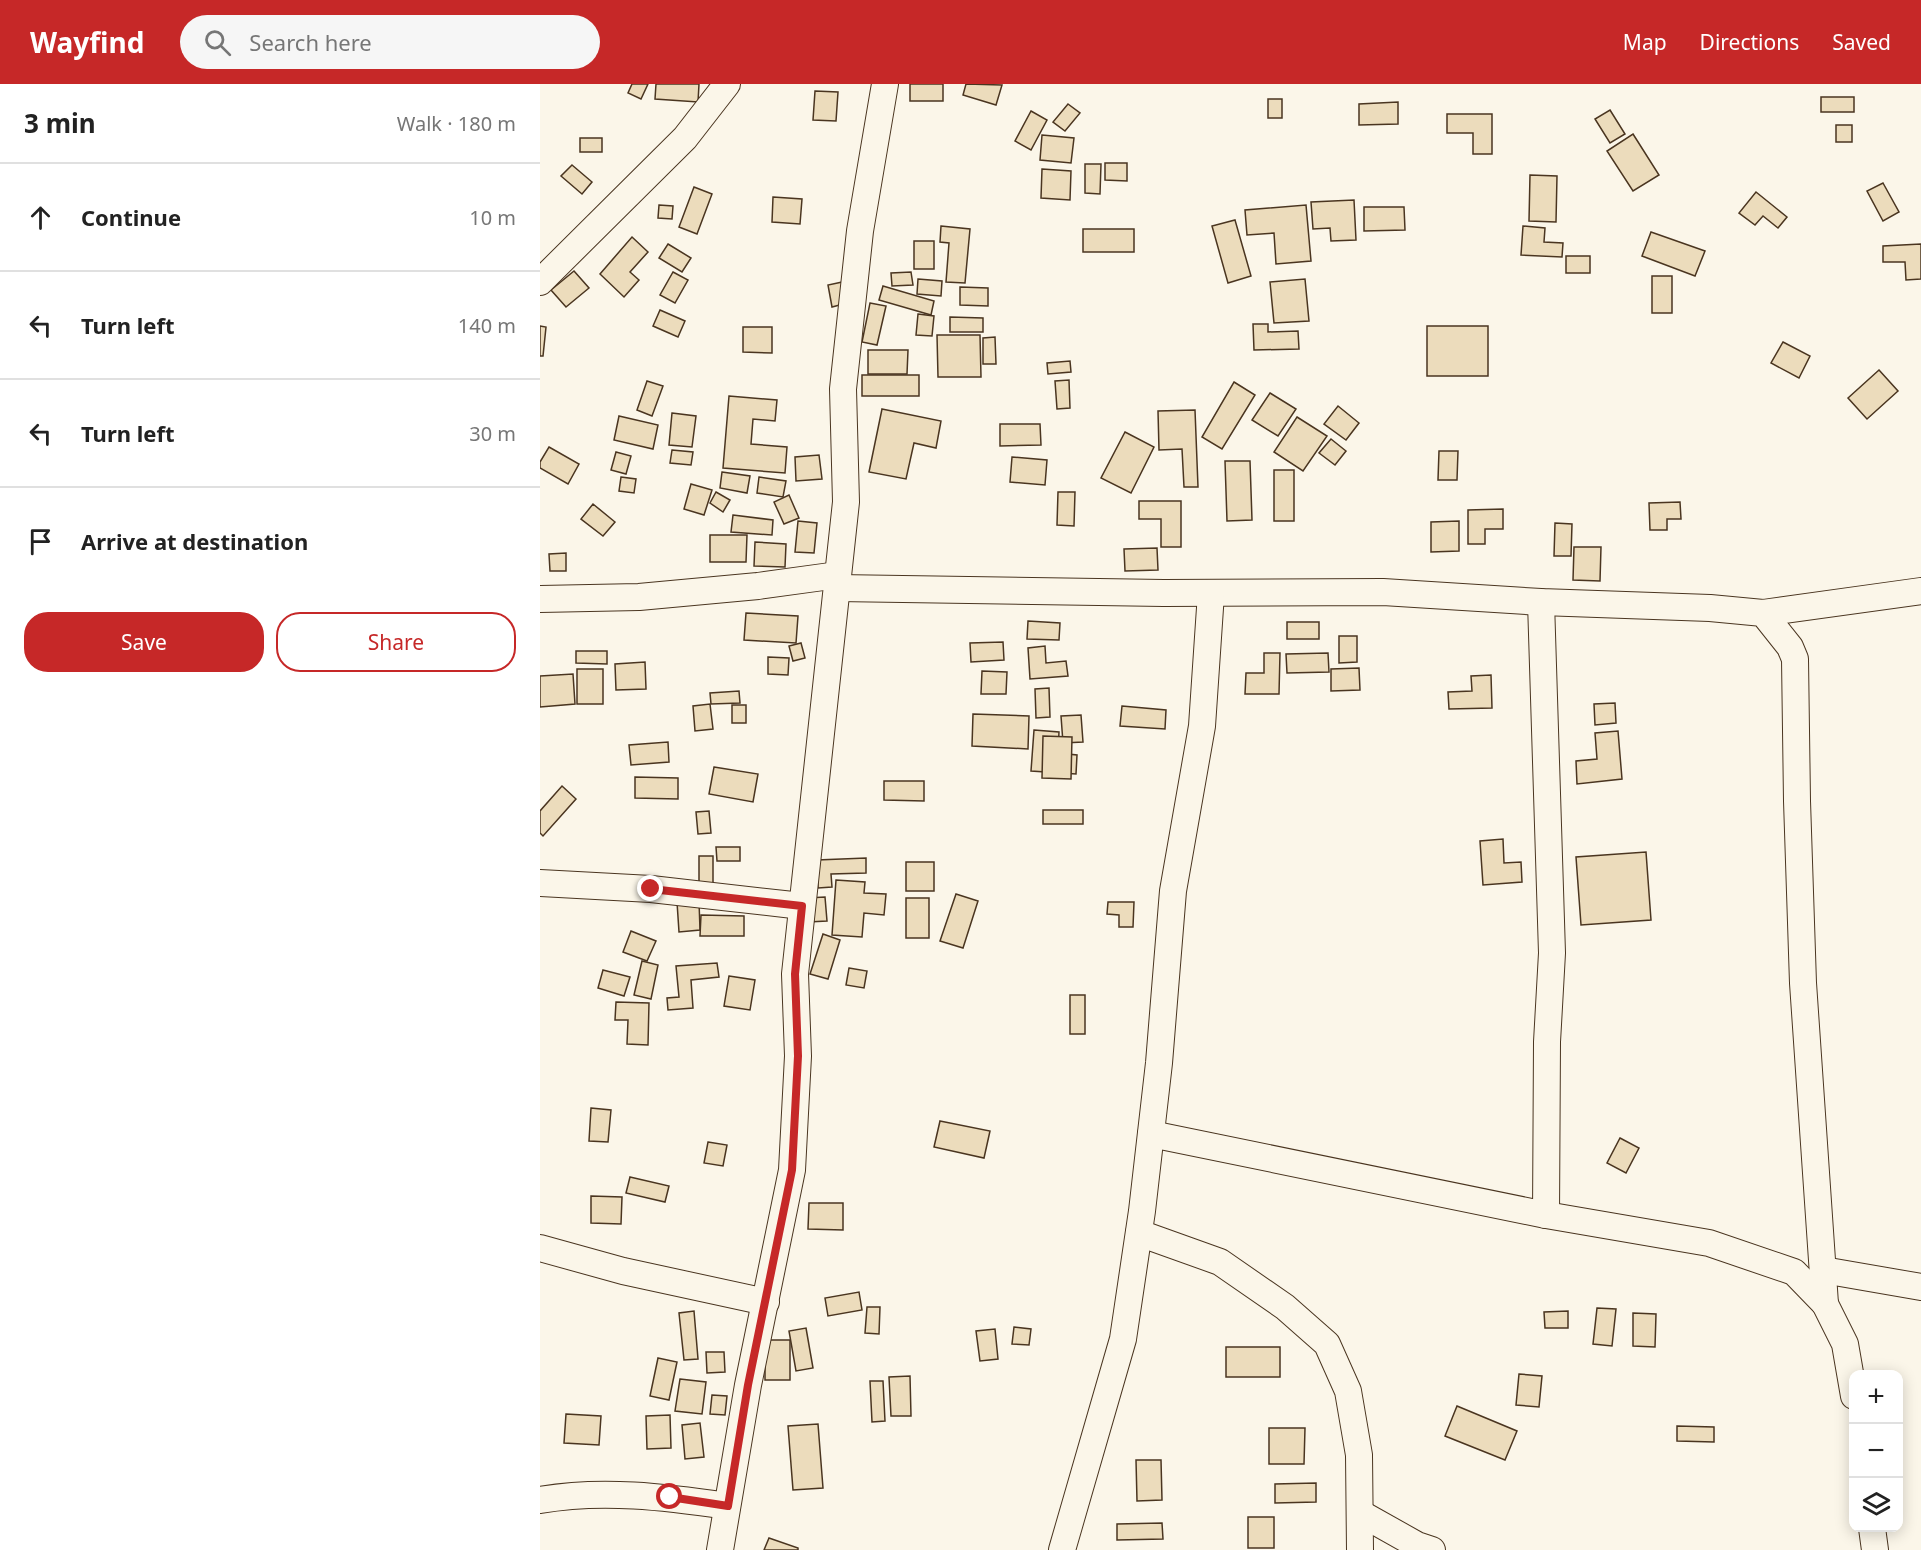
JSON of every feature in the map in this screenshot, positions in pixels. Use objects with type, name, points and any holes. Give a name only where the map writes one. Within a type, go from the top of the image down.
[{"type":"street","points":[[540,282],[686,138],[727,84]]},
{"type":"street","points":[[720,1550],[748,1385],[792,1170],[798,1056],[795,974],[846,502],[843,389],[860,231],[885,84]]},
{"type":"street","points":[[540,599],[639,597],[838,581],[1211,593],[1383,592],[1541,602],[1710,608],[1763,613],[1921,591]]},
{"type":"street","points":[[1062,1550],[1123,1339],[1139,1233],[1159,1063],[1173,891],[1202,726],[1211,593]]},
{"type":"street","points":[[1541,602],[1552,953],[1547,1042],[1546,1215]]},
{"type":"street","points":[[1763,613],[1790,647],[1795,659],[1803,983],[1826,1304]]},
{"type":"street","points":[[540,883],[651,889],[802,906]]},
{"type":"street","points":[[1151,1134],[1546,1215],[1709,1243],[1794,1272],[1826,1304],[1845,1344],[1850,1370]]},
{"type":"street","points":[[1139,1233],[1220,1262],[1285,1307],[1327,1344],[1348,1391],[1359,1455],[1360,1550]]},
{"type":"street","points":[[540,1248],[623,1271],[766,1302]]},
{"type":"street","points":[[1823,1270],[1921,1287]]},
{"type":"street","points":[[540,1500],[608,1495],[650,1496],[728,1506]]},
{"type":"street","points":[[1360,1513],[1417,1545],[1432,1550]]},
{"type":"street","points":[[1873,1532],[1875,1550]]},
{"type":"building","points":[[632,84],[648,84],[641,99],[628,93]]},
{"type":"building","points":[[656,84],[699,84],[698,102],[655,99]]},
{"type":"building","points":[[910,84],[943,84],[943,101],[910,101]]},
{"type":"building","points":[[966,84],[1002,85],[996,105],[963,95]]},
{"type":"building","points":[[815,91],[838,92],[836,121],[813,120]]},
{"type":"building","points":[[1821,97],[1854,97],[1854,112],[1821,112]]},
{"type":"building","points":[[1268,99],[1282,99],[1282,118],[1268,118]]},
{"type":"building","points":[[1398,102],[1398,124],[1359,125],[1359,104]]},
{"type":"building","points":[[1068,104],[1080,113],[1065,131],[1053,122]]},
{"type":"building","points":[[1610,110],[1625,134],[1610,143],[1595,119]]},
{"type":"building","points":[[1031,111],[1047,120],[1031,150],[1015,141]]},
{"type":"building","points":[[1447,114],[1492,114],[1492,154],[1473,154],[1473,133],[1447,133]]},
{"type":"building","points":[[1836,125],[1852,125],[1852,142],[1836,142]]},
{"type":"building","points":[[1633,134],[1659,175],[1633,191],[1607,151]]},
{"type":"building","points":[[1042,135],[1074,138],[1071,163],[1040,160]]},
{"type":"building","points":[[580,138],[602,138],[602,152],[580,152]]},
{"type":"building","points":[[1105,163],[1127,163],[1127,181],[1105,180]]},
{"type":"building","points":[[1085,164],[1101,164],[1100,194],[1085,193]]},
{"type":"building","points":[[572,165],[592,182],[582,194],[561,176]]},
{"type":"building","points":[[1042,169],[1071,171],[1070,200],[1041,198]]},
{"type":"building","points":[[1530,175],[1557,176],[1556,222],[1529,221]]},
{"type":"building","points":[[1883,183],[1899,212],[1883,221],[1867,191]]},
{"type":"building","points":[[694,187],[712,194],[697,234],[679,227]]},
{"type":"building","points":[[1756,192],[1787,217],[1778,228],[1763,216],[1755,225],[1739,213]]},
{"type":"building","points":[[773,197],[802,199],[800,224],[772,222]]},
{"type":"building","points":[[1354,200],[1356,240],[1331,241],[1330,228],[1313,229],[1311,202]]},
{"type":"building","points":[[659,205],[673,206],[672,219],[658,218]]},
{"type":"building","points":[[1306,205],[1311,261],[1276,264],[1274,233],[1247,235],[1245,210]]},
{"type":"building","points":[[1364,207],[1404,207],[1405,230],[1364,231]]},
{"type":"building","points":[[1235,220],[1251,276],[1228,283],[1212,226]]},
{"type":"building","points":[[941,226],[970,229],[965,283],[946,282],[949,243],[940,242]]},
{"type":"building","points":[[1523,226],[1545,228],[1544,242],[1563,243],[1562,257],[1521,255]]},
{"type":"building","points":[[1083,229],[1134,229],[1134,252],[1083,252]]},
{"type":"building","points":[[1651,232],[1705,251],[1695,276],[1642,256]]},
{"type":"building","points":[[632,237],[648,252],[630,272],[639,280],[624,297],[600,274]]},
{"type":"building","points":[[914,241],[934,241],[934,269],[914,269]]},
{"type":"building","points":[[668,244],[691,258],[682,272],[659,258]]},
{"type":"building","points":[[1921,244],[1921,279],[1906,280],[1905,262],[1883,262],[1883,246]]},
{"type":"building","points":[[1566,256],[1590,256],[1590,273],[1566,273]]},
{"type":"building","points":[[574,271],[589,288],[566,307],[551,290]]},
{"type":"building","points":[[673,272],[688,280],[675,303],[660,295]]},
{"type":"building","points":[[911,272],[913,285],[892,286],[891,273]]},
{"type":"building","points":[[1652,276],[1672,276],[1672,313],[1652,313]]},
{"type":"building","points":[[918,279],[942,281],[941,296],[917,294]]},
{"type":"building","points":[[1305,279],[1309,321],[1274,323],[1270,282]]},
{"type":"building","points":[[847,281],[851,302],[832,307],[828,285]]},
{"type":"building","points":[[883,286],[934,301],[931,315],[879,300]]},
{"type":"building","points":[[960,287],[988,288],[988,306],[960,305]]},
{"type":"building","points":[[870,303],[886,306],[877,345],[862,342]]},
{"type":"building","points":[[660,310],[685,321],[678,337],[653,326]]},
{"type":"building","points":[[918,314],[934,316],[932,336],[916,335]]},
{"type":"building","points":[[950,317],[983,318],[983,332],[950,332]]},
{"type":"building","points":[[1253,324],[1268,324],[1268,332],[1298,331],[1299,349],[1254,350]]},
{"type":"building","points":[[540,326],[546,327],[543,356],[540,356]]},
{"type":"building","points":[[1427,326],[1488,326],[1488,376],[1427,376]]},
{"type":"building","points":[[743,327],[772,327],[772,353],[743,352]]},
{"type":"building","points":[[937,335],[980,335],[981,377],[938,377]]},
{"type":"building","points":[[995,337],[996,364],[983,364],[983,338]]},
{"type":"building","points":[[1783,342],[1810,356],[1799,378],[1771,363]]},
{"type":"building","points":[[868,350],[908,350],[907,374],[868,374]]},
{"type":"building","points":[[1070,361],[1071,372],[1048,374],[1047,363]]},
{"type":"building","points":[[1879,370],[1898,391],[1867,419],[1848,398]]},
{"type":"building","points":[[862,375],[919,375],[919,396],[862,396]]},
{"type":"building","points":[[1069,380],[1070,408],[1057,409],[1055,381]]},
{"type":"building","points":[[647,381],[663,386],[652,416],[637,410]]},
{"type":"building","points":[[1234,382],[1255,395],[1222,449],[1202,437]]},
{"type":"building","points":[[1270,393],[1296,409],[1278,436],[1252,420]]},
{"type":"building","points":[[729,396],[777,400],[775,421],[753,419],[751,444],[787,447],[785,473],[723,468]]},
{"type":"building","points":[[1338,406],[1359,423],[1346,440],[1324,424]]},
{"type":"building","points":[[882,409],[941,421],[936,448],[914,443],[906,479],[869,472]]},
{"type":"building","points":[[1195,410],[1198,487],[1184,487],[1182,449],[1159,450],[1158,411]]},
{"type":"building","points":[[672,413],[696,416],[692,447],[669,445]]},
{"type":"building","points":[[619,416],[658,425],[653,449],[614,440]]},
{"type":"building","points":[[1297,417],[1327,436],[1303,471],[1274,452]]},
{"type":"building","points":[[1000,424],[1040,424],[1041,445],[1000,446]]},
{"type":"building","points":[[1125,432],[1154,447],[1131,493],[1101,478]]},
{"type":"building","points":[[1331,439],[1346,451],[1335,465],[1319,453]]},
{"type":"building","points":[[549,447],[579,464],[568,484],[540,468],[540,462]]},
{"type":"building","points":[[672,450],[693,452],[691,465],[670,463]]},
{"type":"building","points":[[1439,451],[1458,451],[1457,480],[1438,480]]},
{"type":"building","points":[[616,452],[631,456],[626,474],[611,470]]},
{"type":"building","points":[[819,455],[822,479],[796,481],[795,457]]},
{"type":"building","points":[[1012,457],[1047,460],[1045,485],[1010,482]]},
{"type":"building","points":[[1225,461],[1250,461],[1252,520],[1227,521]]},
{"type":"building","points":[[1274,470],[1294,470],[1294,521],[1274,521]]},
{"type":"building","points":[[722,472],[750,476],[747,493],[720,488]]},
{"type":"building","points":[[621,477],[636,479],[634,493],[619,491]]},
{"type":"building","points":[[759,477],[786,481],[783,497],[757,493]]},
{"type":"building","points":[[691,484],[712,490],[704,515],[684,509]]},
{"type":"building","points":[[716,492],[730,500],[723,512],[710,503]]},
{"type":"building","points":[[1058,492],[1075,492],[1074,526],[1057,525]]},
{"type":"building","points":[[789,495],[799,518],[784,524],[774,502]]},
{"type":"building","points":[[1139,501],[1181,501],[1181,547],[1161,547],[1161,519],[1139,519]]},
{"type":"building","points":[[1680,502],[1681,519],[1667,519],[1667,530],[1650,530],[1649,503]]},
{"type":"building","points":[[593,504],[615,522],[603,536],[581,519]]},
{"type":"building","points":[[1503,509],[1503,529],[1485,529],[1485,544],[1468,544],[1468,510]]},
{"type":"building","points":[[733,515],[773,520],[772,535],[731,532]]},
{"type":"building","points":[[798,521],[817,523],[814,553],[795,552]]},
{"type":"building","points":[[1459,521],[1459,551],[1431,552],[1431,522]]},
{"type":"building","points":[[1555,523],[1572,524],[1571,556],[1554,556]]},
{"type":"building","points":[[710,535],[747,535],[746,562],[710,562]]},
{"type":"building","points":[[755,542],[786,544],[785,567],[754,566]]},
{"type":"building","points":[[1574,547],[1601,547],[1600,581],[1573,580]]},
{"type":"building","points":[[1157,548],[1158,570],[1125,571],[1124,549]]},
{"type":"building","points":[[566,553],[566,571],[550,571],[549,554]]},
{"type":"building","points":[[746,613],[798,616],[796,643],[744,640]]},
{"type":"building","points":[[1028,621],[1060,623],[1059,640],[1027,639]]},
{"type":"building","points":[[1287,622],[1319,622],[1319,639],[1287,639]]},
{"type":"building","points":[[1339,636],[1357,636],[1357,662],[1339,663]]},
{"type":"building","points":[[1003,642],[1004,660],[971,662],[970,643]]},
{"type":"building","points":[[801,643],[805,658],[793,661],[789,646]]},
{"type":"building","points":[[1045,646],[1046,663],[1066,661],[1068,676],[1030,679],[1028,648]]},
{"type":"building","points":[[576,651],[607,651],[607,664],[576,663]]},
{"type":"building","points":[[1264,653],[1280,653],[1279,694],[1245,694],[1246,673],[1264,673]]},
{"type":"building","points":[[1328,653],[1329,672],[1287,673],[1286,654]]},
{"type":"building","points":[[768,657],[789,658],[788,675],[768,674]]},
{"type":"building","points":[[645,662],[646,689],[616,690],[615,664]]},
{"type":"building","points":[[1359,668],[1360,690],[1331,691],[1331,669]]},
{"type":"building","points":[[577,669],[603,669],[603,704],[577,704]]},
{"type":"building","points":[[982,671],[1007,672],[1006,694],[981,694]]},
{"type":"building","points":[[573,674],[575,704],[540,707],[540,676]]},
{"type":"building","points":[[1491,675],[1492,708],[1449,709],[1448,692],[1472,691],[1471,676]]},
{"type":"building","points":[[1049,688],[1050,717],[1036,718],[1035,689]]},
{"type":"building","points":[[739,691],[740,703],[711,704],[710,693]]},
{"type":"building","points":[[1615,703],[1616,723],[1595,725],[1594,704]]},
{"type":"building","points":[[710,704],[713,729],[695,731],[693,706]]},
{"type":"building","points":[[732,705],[746,705],[746,723],[732,723]]},
{"type":"building","points":[[1122,706],[1166,710],[1165,729],[1120,726]]},
{"type":"building","points":[[973,714],[1029,716],[1028,749],[972,746]]},
{"type":"building","points":[[1081,715],[1083,742],[1063,743],[1061,716]]},
{"type":"building","points":[[1034,730],[1059,732],[1058,753],[1077,755],[1076,774],[1031,771]]},
{"type":"building","points":[[1618,731],[1622,779],[1577,784],[1576,761],[1597,759],[1595,733]]},
{"type":"building","points":[[1043,736],[1072,737],[1071,779],[1042,778]]},
{"type":"building","points":[[668,742],[669,762],[631,765],[629,745]]},
{"type":"building","points":[[714,767],[758,774],[753,802],[709,794]]},
{"type":"building","points":[[635,777],[678,778],[678,799],[635,798]]},
{"type":"building","points":[[884,781],[924,781],[924,801],[884,800]]},
{"type":"building","points":[[562,786],[576,799],[543,836],[540,833],[540,811]]},
{"type":"building","points":[[1043,810],[1083,810],[1083,824],[1043,824]]},
{"type":"building","points":[[709,811],[711,833],[698,834],[696,812]]},
{"type":"building","points":[[1503,839],[1504,863],[1521,862],[1522,882],[1483,885],[1480,841]]},
{"type":"building","points":[[716,847],[740,847],[740,861],[717,861]]},
{"type":"building","points":[[1646,852],[1651,920],[1581,925],[1576,857]]},
{"type":"building","points":[[699,856],[713,856],[713,889],[699,888]]},
{"type":"building","points":[[866,858],[866,873],[831,874],[832,887],[818,888],[817,860]]},
{"type":"building","points":[[906,862],[934,862],[934,891],[906,891]]},
{"type":"building","points":[[836,880],[865,882],[864,893],[886,894],[884,915],[864,913],[862,937],[832,935]]},
{"type":"building","points":[[956,894],[978,901],[963,948],[940,941]]},
{"type":"building","points":[[825,897],[827,921],[808,922],[807,898]]},
{"type":"building","points":[[906,898],[929,898],[929,938],[906,938]]},
{"type":"building","points":[[699,901],[700,930],[679,932],[677,902]]},
{"type":"building","points":[[1108,902],[1134,902],[1133,927],[1119,927],[1119,915],[1107,914]]},
{"type":"building","points":[[701,915],[744,916],[744,936],[700,936]]},
{"type":"building","points":[[631,931],[656,941],[647,961],[623,952]]},
{"type":"building","points":[[823,934],[840,940],[828,979],[810,974]]},
{"type":"building","points":[[642,961],[658,965],[651,999],[634,995]]},
{"type":"building","points":[[717,963],[719,977],[691,980],[693,1008],[668,1010],[667,998],[679,997],[676,966]]},
{"type":"building","points":[[849,968],[867,971],[864,988],[846,985]]},
{"type":"building","points":[[603,970],[630,977],[624,996],[598,988]]},
{"type":"building","points":[[729,976],[755,980],[750,1010],[724,1006]]},
{"type":"building","points":[[1070,995],[1085,995],[1085,1034],[1070,1034]]},
{"type":"building","points":[[616,1002],[649,1003],[648,1045],[627,1044],[628,1020],[615,1020]]},
{"type":"building","points":[[591,1108],[611,1110],[608,1142],[589,1141]]},
{"type":"building","points":[[940,1121],[990,1131],[984,1158],[934,1147]]},
{"type":"building","points":[[1620,1138],[1639,1148],[1626,1173],[1607,1163]]},
{"type":"building","points":[[708,1142],[727,1145],[723,1166],[704,1163]]},
{"type":"building","points":[[630,1177],[669,1186],[665,1202],[626,1193]]},
{"type":"building","points":[[591,1196],[622,1197],[621,1224],[591,1223]]},
{"type":"building","points":[[809,1203],[843,1203],[843,1230],[808,1229]]},
{"type":"building","points":[[859,1292],[862,1310],[828,1316],[825,1298]]},
{"type":"building","points":[[867,1307],[880,1307],[879,1334],[865,1333]]},
{"type":"building","points":[[1597,1308],[1616,1309],[1612,1346],[1593,1344]]},
{"type":"building","points":[[694,1311],[698,1359],[684,1360],[679,1313]]},
{"type":"building","points":[[1568,1311],[1568,1328],[1545,1328],[1544,1312]]},
{"type":"building","points":[[1633,1313],[1656,1314],[1655,1347],[1633,1346]]},
{"type":"building","points":[[1014,1327],[1031,1329],[1029,1345],[1012,1344]]},
{"type":"building","points":[[806,1328],[813,1368],[796,1371],[789,1331]]},
{"type":"building","points":[[995,1329],[998,1359],[980,1361],[976,1331]]},
{"type":"building","points":[[765,1340],[790,1340],[790,1380],[765,1380]]},
{"type":"building","points":[[1226,1347],[1280,1347],[1280,1377],[1226,1377]]},
{"type":"building","points":[[706,1352],[724,1352],[725,1372],[707,1373]]},
{"type":"building","points":[[658,1358],[677,1362],[669,1400],[650,1396]]},
{"type":"building","points":[[1519,1374],[1542,1376],[1539,1407],[1516,1405]]},
{"type":"building","points":[[910,1376],[911,1416],[891,1416],[889,1377]]},
{"type":"building","points":[[680,1379],[706,1382],[702,1414],[675,1411]]},
{"type":"building","points":[[870,1381],[883,1381],[885,1421],[872,1422]]},
{"type":"building","points":[[712,1395],[727,1396],[725,1415],[710,1414]]},
{"type":"building","points":[[1457,1406],[1517,1431],[1505,1460],[1445,1436]]},
{"type":"building","points":[[566,1414],[601,1416],[599,1445],[564,1443]]},
{"type":"building","points":[[670,1415],[671,1448],[647,1449],[646,1416]]},
{"type":"building","points":[[700,1423],[704,1457],[685,1459],[682,1425]]},
{"type":"building","points":[[818,1424],[823,1488],[793,1490],[788,1426]]},
{"type":"building","points":[[1677,1426],[1714,1427],[1714,1442],[1677,1441]]},
{"type":"building","points":[[1269,1428],[1305,1428],[1304,1464],[1269,1464]]},
{"type":"building","points":[[1136,1460],[1161,1460],[1162,1500],[1137,1501]]},
{"type":"building","points":[[1316,1483],[1316,1502],[1275,1503],[1275,1484]]},
{"type":"building","points":[[1248,1517],[1274,1517],[1274,1548],[1248,1548]]},
{"type":"building","points":[[1162,1523],[1163,1539],[1117,1540],[1117,1524]]},
{"type":"building","points":[[769,1538],[798,1548],[798,1550],[764,1550]]},
{"type":"route","points":[[651,889],[802,906],[795,974],[798,1056],[792,1170],[748,1385],[728,1506],[670,1497]]}]
